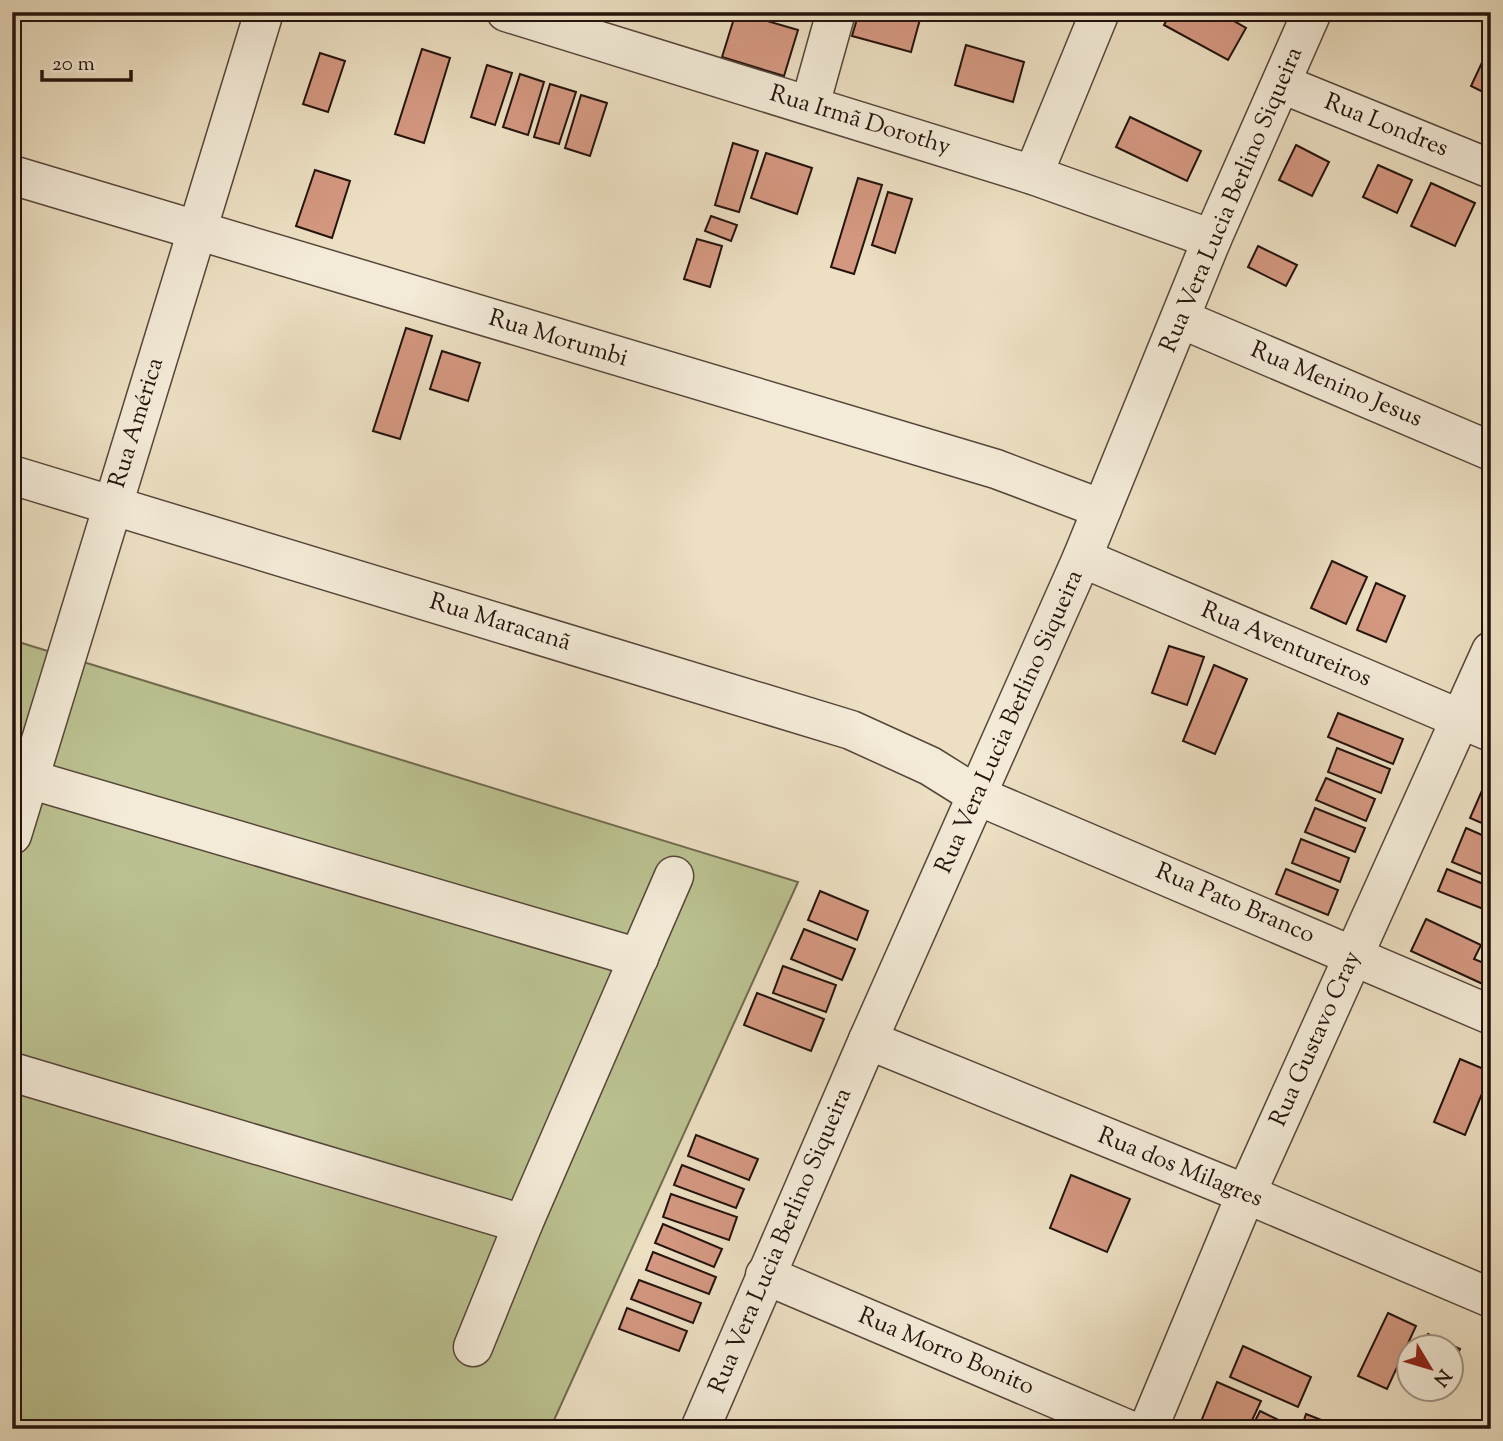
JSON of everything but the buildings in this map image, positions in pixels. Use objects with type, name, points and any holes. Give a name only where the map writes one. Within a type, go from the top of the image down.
[{"type":"street","name":"Rua América","points":[[12,835],[20,777],[112,505],[264,12]]},
{"type":"street","name":"Rua Irmã Dorothy","points":[[506,12],[551,19],[1033,175],[1212,239]]},
{"type":"street","points":[[810,105],[836,12]]},
{"type":"street","points":[[1033,175],[1100,12]]},
{"type":"street","name":"Rua Vera Lucia Berlino Siqueira","points":[[700,1429],[868,1040],[1082,558],[1212,239],[1312,12]]},
{"type":"street","name":"Rua Londres","points":[[1282,83],[1491,169]]},
{"type":"street","name":"Rua Morumbi","points":[[12,175],[996,469],[1102,509]]},
{"type":"street","name":"Rua Menino Jesus","points":[[1181,319],[1491,451]]},
{"type":"street","name":"Rua Maracanã","points":[[12,475],[851,730],[930,766],[978,796]]},
{"type":"street","name":"Rua Aventureiros","points":[[1082,558],[1476,726]]},
{"type":"street","name":"Rua Gustavo Cray","points":[[1148,1429],[1246,1195],[1354,955],[1476,726],[1491,651]]},
{"type":"street","points":[[20,777],[639,958]]},
{"type":"street","name":"Rua Pato Branco","points":[[978,796],[1491,1015]]},
{"type":"street","points":[[473,1347],[523,1224],[674,876]]},
{"type":"street","name":"Rua dos Milagres","points":[[868,1040],[1491,1298]]},
{"type":"street","points":[[12,1072],[523,1224]]},
{"type":"street","name":"Rua Morro Bonito","points":[[765,1275],[1127,1429]]},
{"type":"green space","points":[[12,640],[798,882],[550,1429],[12,1429]]}]
